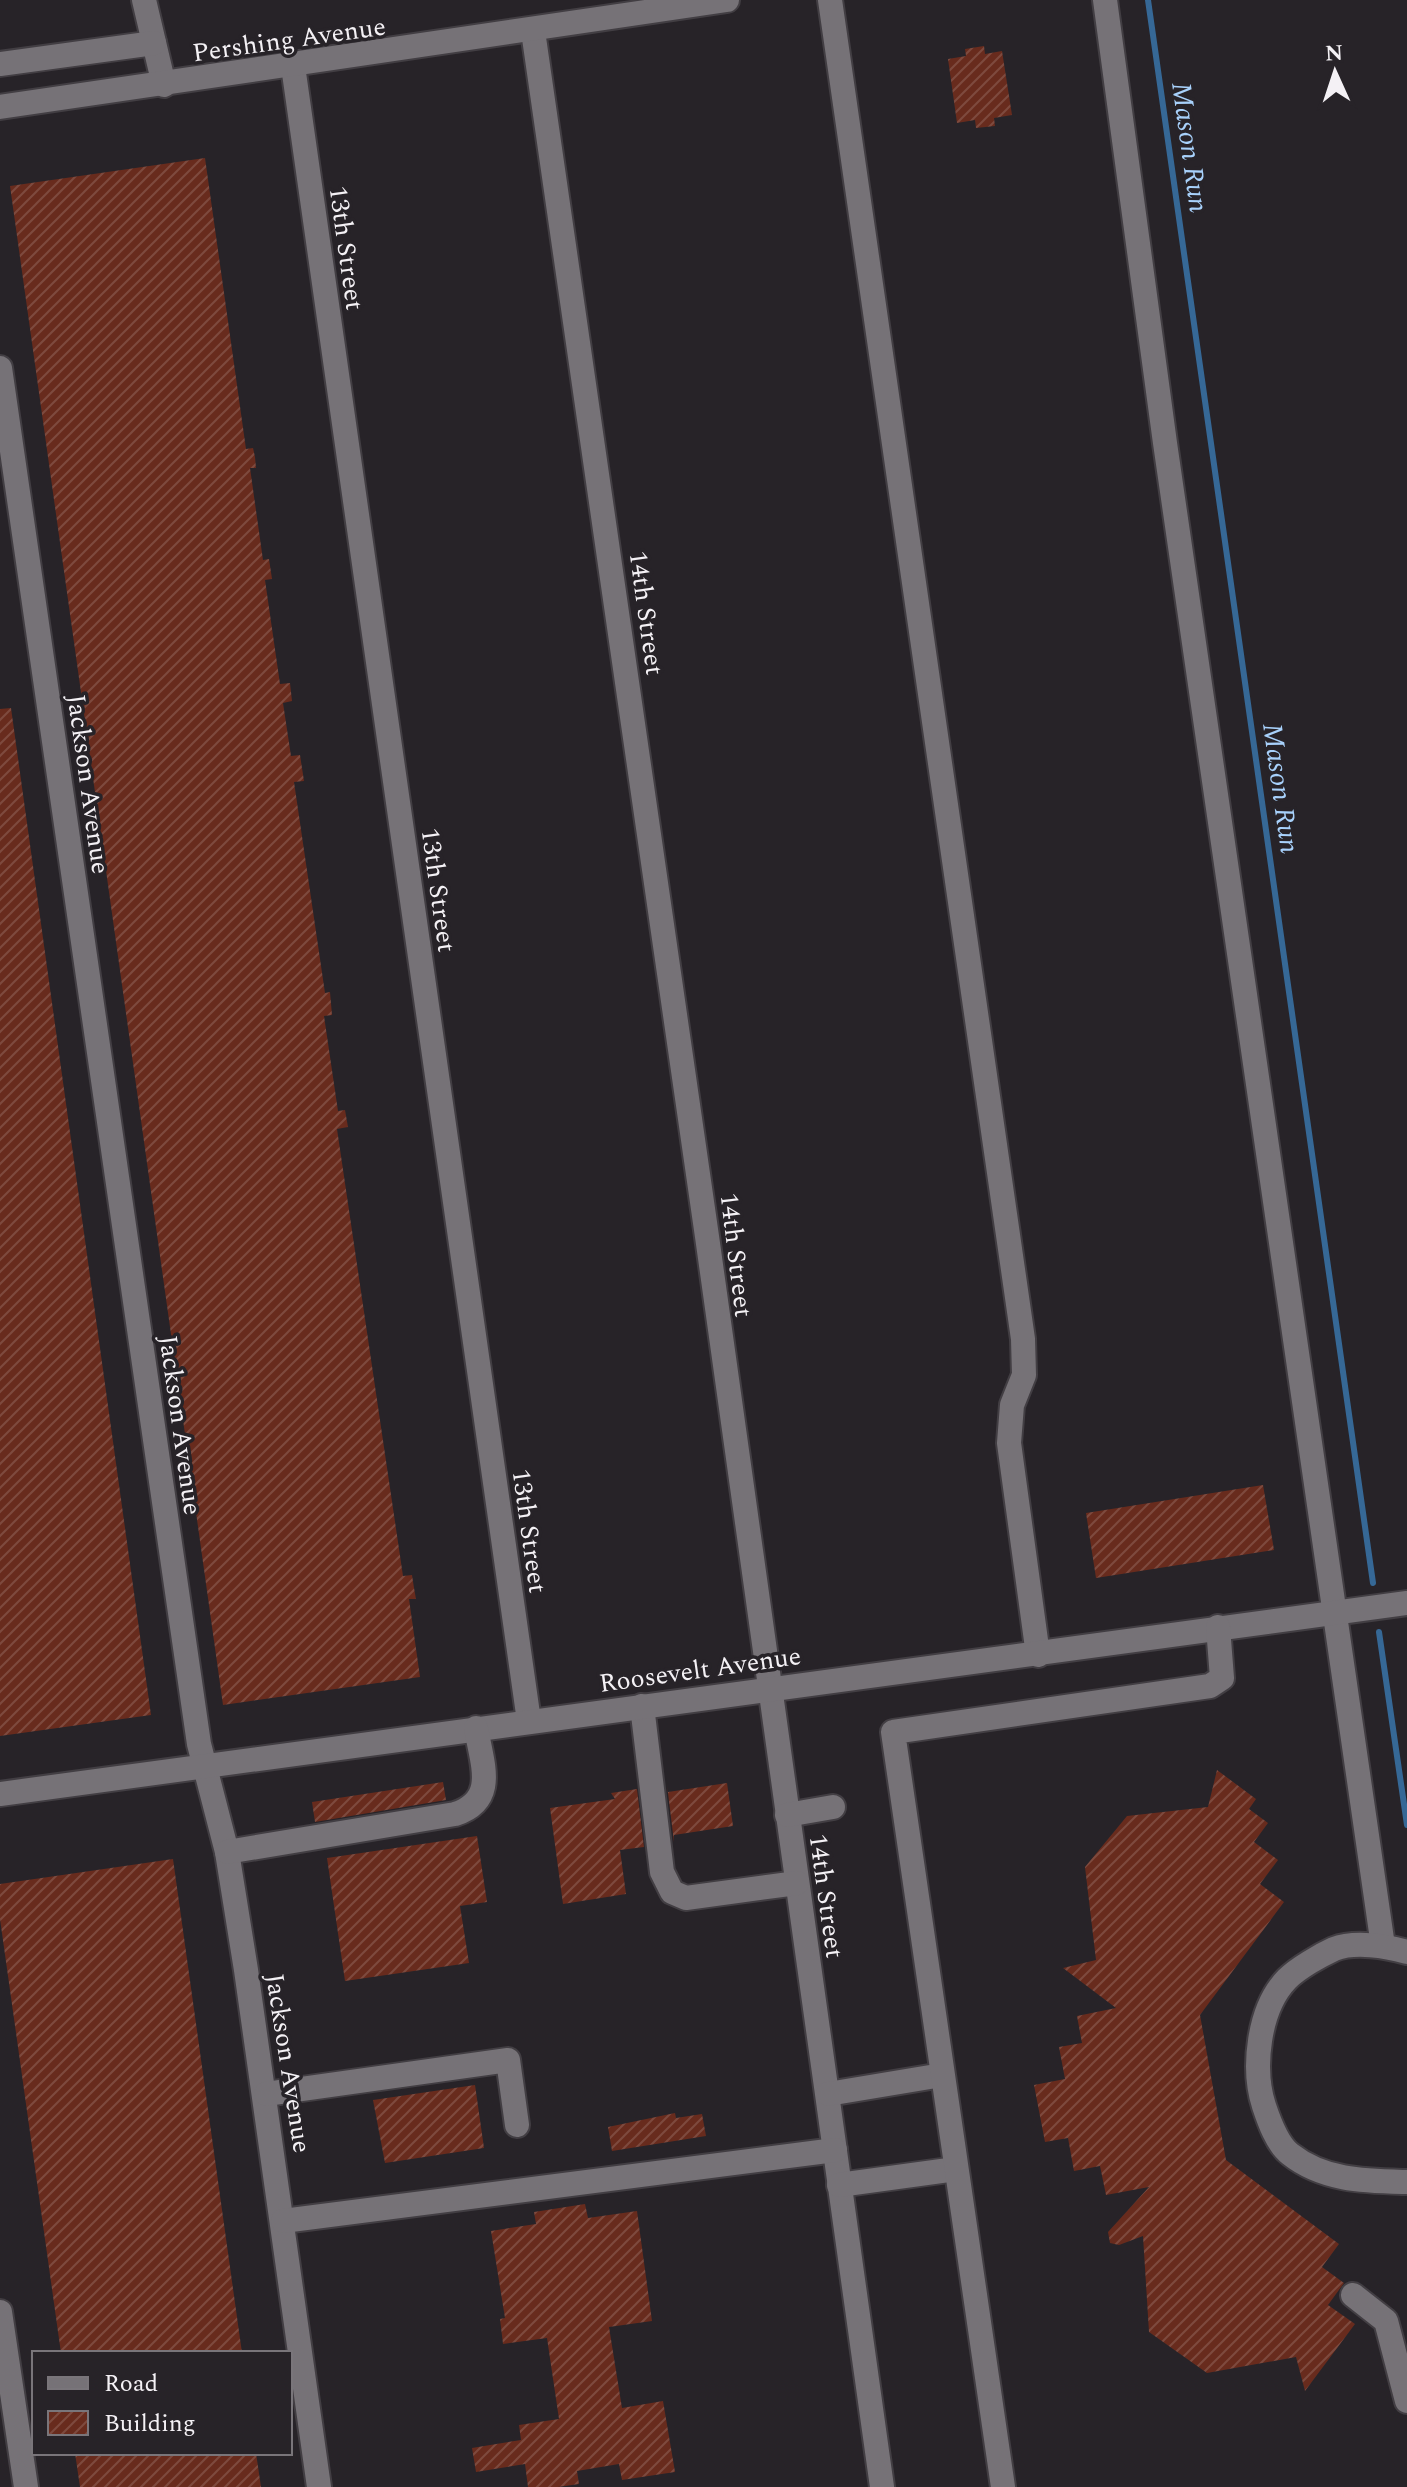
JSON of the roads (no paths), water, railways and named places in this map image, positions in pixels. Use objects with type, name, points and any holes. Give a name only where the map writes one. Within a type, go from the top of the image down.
[{"type":"street","points":[[144,0],[164,85]]},
{"type":"street","name":"Pershing Avenue","points":[[0,107],[533,31],[727,0]]},
{"type":"street","points":[[830,0],[1023,1339],[1024,1375],[1012,1405],[1009,1443],[1038,1655]]},
{"type":"street","points":[[1105,0],[1334,1613],[1395,1949],[1337,1948],[1287,1979],[1269,2012],[1257,2050],[1257,2085],[1270,2122],[1287,2153],[1308,2166],[1350,2181],[1407,2182]]},
{"type":"street","name":"14th Street","points":[[533,31],[673,988],[768,1688],[882,2487]]},
{"type":"street","points":[[0,64],[154,43]]},
{"type":"street","name":"13th Street","points":[[293,66],[529,1721]]},
{"type":"street","name":"Jackson Avenue","points":[[0,368],[202,1766],[227,1852],[266,2094],[319,2487]]},
{"type":"street","name":"Roosevelt Avenue","points":[[0,1794],[1407,1603]]},
{"type":"street","points":[[1003,2487],[893,1732],[1210,1686],[1222,1678],[1218,1627]]},
{"type":"street","points":[[642,1706],[662,1872],[672,1892],[686,1898],[797,1883]]},
{"type":"street","points":[[227,1852],[455,1814],[472,1808],[481,1797],[484,1778],[476,1728]]},
{"type":"street","points":[[787,1815],[833,1807]]},
{"type":"street","points":[[266,2094],[508,2060],[517,2125]]},
{"type":"street","points":[[828,2094],[942,2075]]},
{"type":"street","points":[[283,2221],[835,2150]]},
{"type":"street","points":[[839,2185],[956,2169]]},
{"type":"street","points":[[1353,2295],[1386,2321],[1407,2401]]},
{"type":"street","points":[[0,2312],[26,2487]]},
{"type":"waterway","name":"Mason Run","points":[[1148,0],[1373,1583]]},
{"type":"waterway","name":"Mason Run","points":[[1379,1632],[1407,1825]]}]
